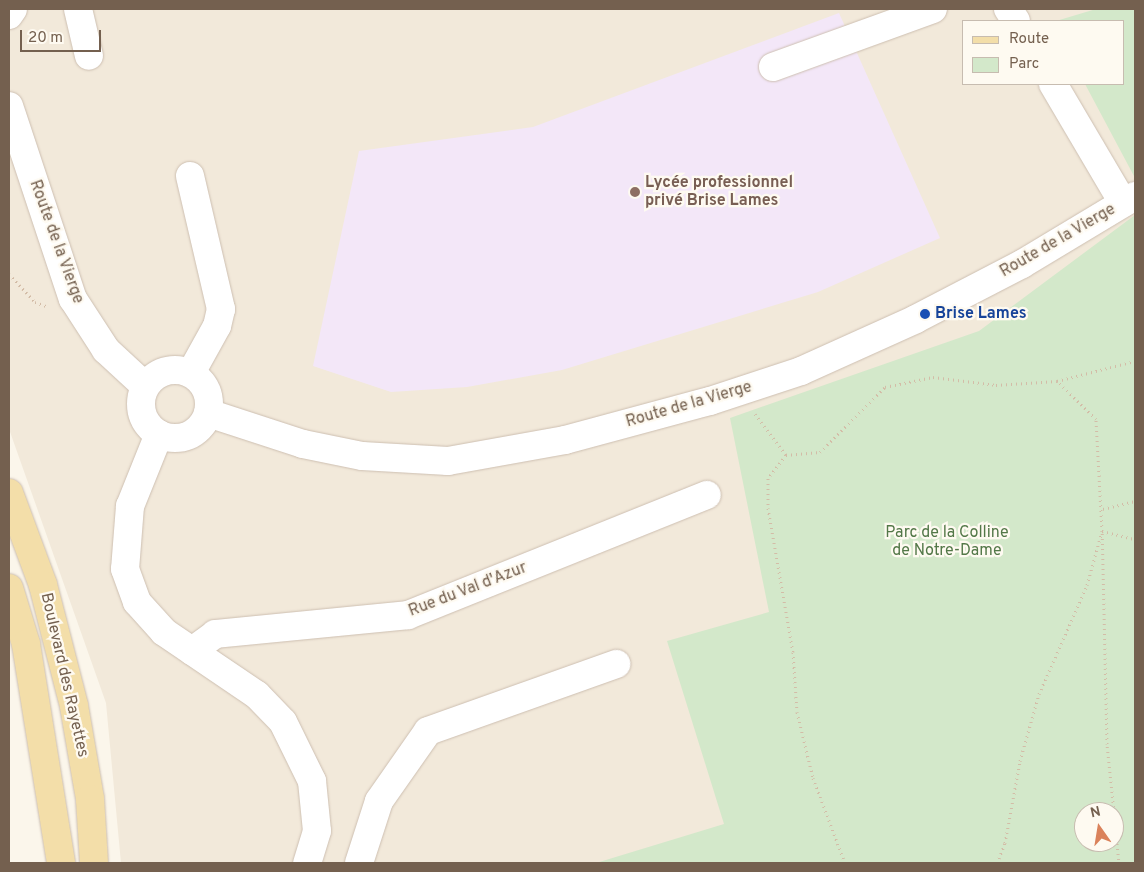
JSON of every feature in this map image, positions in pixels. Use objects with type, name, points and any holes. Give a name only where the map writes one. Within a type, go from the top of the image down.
[{"type":"main road","name":"Boulevard des Rayettes","points":[[9,493],[43,585],[74,706],[90,799],[94,863]]},
{"type":"main road","name":"Boulevard des Rayettes","points":[[9,588],[26,644],[61,863]]},
{"type":"street","points":[[9,15],[13,9]]},
{"type":"street","points":[[78,9],[89,56]]},
{"type":"street","points":[[773,67],[933,9]]},
{"type":"street","points":[[1008,9],[1015,20]]},
{"type":"street","points":[[1054,85],[1129,199]]},
{"type":"street","name":"Route de la Vierge","points":[[9,106],[73,299],[106,350],[145,386]]},
{"type":"street","points":[[190,176],[221,309],[217,326],[191,373]]},
{"type":"street","name":"Route de la Vierge","points":[[208,413],[303,444],[362,456],[448,461],[565,440],[738,392],[801,371],[916,318],[1022,264],[1129,199]]},
{"type":"street","points":[[176,370],[191,373],[199,378],[208,394],[208,413],[204,422],[189,435],[179,438],[159,434],[144,418],[141,408],[145,386],[161,372],[176,370]]},
{"type":"street","points":[[159,434],[130,506],[125,569],[137,602],[164,632],[257,695],[283,722],[300,751],[312,781],[317,831],[307,863]]},
{"type":"street","name":"Rue du Val d'Azur","points":[[192,651],[215,634],[408,615],[707,495]]},
{"type":"street","points":[[359,863],[379,802],[428,731],[616,664]]},
{"type":"path","points":[[9,274],[35,302],[49,307],[73,299]]},
{"type":"path","points":[[845,863],[813,778],[797,712],[793,652],[768,508],[768,478],[786,455],[820,452],[885,388],[933,377],[996,385],[1057,381],[1135,361]]},
{"type":"path","points":[[1057,381],[1096,419],[1103,509],[1107,744],[1113,802]]},
{"type":"path","points":[[738,392],[786,455]]},
{"type":"path","points":[[1103,509],[1135,501]]},
{"type":"path","points":[[1102,531],[1135,539]]},
{"type":"path","points":[[997,863],[1005,844],[1020,761],[1039,694],[1087,585],[1102,531]]},
{"type":"shaded area","points":[[9,9],[1135,9],[1135,863],[121,863],[106,703],[9,429]]},
{"type":"shaded area","name":"Lycée professionnel privé Brise Lames","points":[[839,13],[940,238],[818,292],[562,370],[467,387],[391,392],[313,366],[359,151],[533,127]]},
{"type":"green space","points":[[1096,9],[1135,9],[1135,178],[1086,85],[1124,85],[1124,20],[1059,20]]},
{"type":"green space","name":"Parc de la Colline de Notre-Dame","points":[[1135,215],[1135,863],[596,863],[724,824],[667,641],[769,612],[730,418],[979,331]]},
{"type":"place","name":"Lycée professionnel privé Brise Lames","points":[[635,192]]},
{"type":"place","name":"Brise Lames","points":[[925,314]]}]
